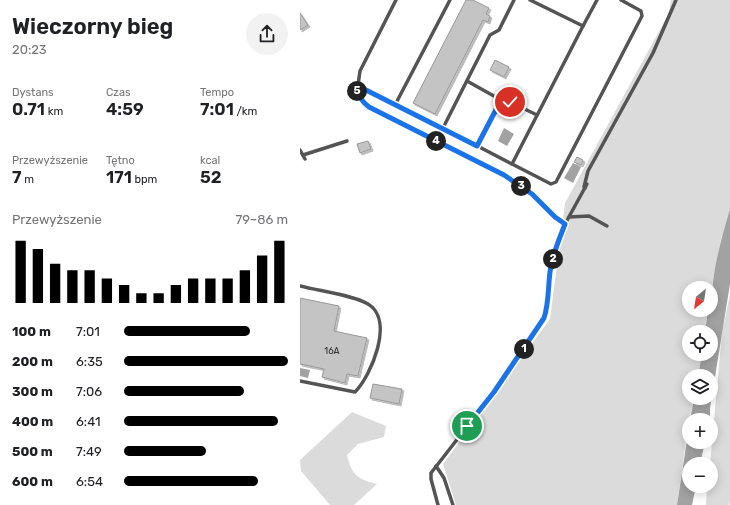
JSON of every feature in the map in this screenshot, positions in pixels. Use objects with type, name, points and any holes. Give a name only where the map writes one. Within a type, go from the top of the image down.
[{"type":"lane","points":[[396,0],[360,71],[356,85],[357,92],[362,102],[369,107],[504,175],[532,194],[555,217],[565,224]]},
{"type":"lane","points":[[395,105],[450,0]]},
{"type":"lane","points":[[443,128],[490,34],[499,30],[514,0]]},
{"type":"lane","points":[[530,0],[583,26]]},
{"type":"lane","points":[[512,164],[536,115],[597,0]]},
{"type":"lane","points":[[356,85],[551,184],[556,182],[642,16],[641,11],[620,0]]},
{"type":"lane","points":[[438,505],[431,479],[431,473],[494,392],[544,318],[547,310],[550,271],[554,252],[565,224],[586,186],[584,187],[588,171],[653,53],[676,0]]},
{"type":"lane","points":[[467,81],[501,100],[510,102],[536,115]]},
{"type":"lane","points":[[477,146],[501,100]]},
{"type":"lane","points":[[300,150],[304,157],[348,141]]},
{"type":"lane","points":[[569,216],[589,216],[607,226]]},
{"type":"lane","points":[[300,286],[356,299],[369,304],[376,311],[381,327],[380,344],[362,384],[355,392],[300,381]]},
{"type":"lane","points":[[436,466],[453,505]]},
{"type":"shaded area","points":[[671,0],[730,0],[730,209],[721,239],[713,281],[682,281],[682,317],[707,317],[706,325],[682,325],[682,361],[701,361],[699,369],[682,369],[682,405],[692,405],[691,413],[682,413],[682,449],[685,449],[684,457],[682,457],[682,470],[677,505],[456,505],[443,464],[550,319],[565,203],[669,13]]},
{"type":"shaded area","points":[[504,128],[514,134],[507,146],[498,141]]},
{"type":"shaded area","points":[[573,163],[581,167],[573,183],[564,178]]},
{"type":"shaded area","points":[[730,209],[730,284],[718,358],[718,325],[706,325],[707,317],[718,317],[718,281],[714,281],[723,234]]},
{"type":"shaded area","points":[[730,294],[730,502],[729,505],[706,505],[707,493],[718,493],[718,457],[711,457],[711,449],[718,449],[718,413],[715,413],[715,405],[718,405],[718,377],[722,333]]},
{"type":"shaded area","points":[[701,361],[718,361],[716,369],[699,369]]},
{"type":"shaded area","points":[[300,368],[310,370],[308,378],[300,376]]},
{"type":"shaded area","points":[[693,405],[710,405],[710,413],[691,413]]},
{"type":"shaded area","points":[[352,412],[386,426],[384,437],[358,444],[347,455],[353,472],[356,475],[377,484],[354,505],[330,505],[301,471],[300,460]]},
{"type":"shaded area","points":[[686,449],[703,449],[702,457],[684,457]]},
{"type":"shaded area","points":[[682,472],[682,493],[695,493],[692,505],[677,505]]},
{"type":"building","points":[[466,0],[473,0],[489,8],[486,14],[490,16],[488,22],[483,20],[435,114],[413,103]]},
{"type":"building","points":[[300,13],[308,25],[300,30]]},
{"type":"building","points":[[495,60],[509,67],[504,77],[490,70]]},
{"type":"building","points":[[368,141],[371,149],[360,153],[357,144]]},
{"type":"building","points":[[577,157],[583,160],[581,165],[574,162]]},
{"type":"building","points":[[300,298],[339,306],[334,331],[367,338],[358,376],[347,374],[345,383],[322,377],[324,369],[300,364]]},
{"type":"building","points":[[373,384],[402,389],[399,404],[370,398]]},
{"type":"route","points":[[467,426],[494,392],[544,318],[547,310],[550,271],[554,252],[565,224],[555,217],[532,194],[504,175],[369,107],[362,102],[357,92],[356,85],[477,146],[501,100],[510,102]]}]
